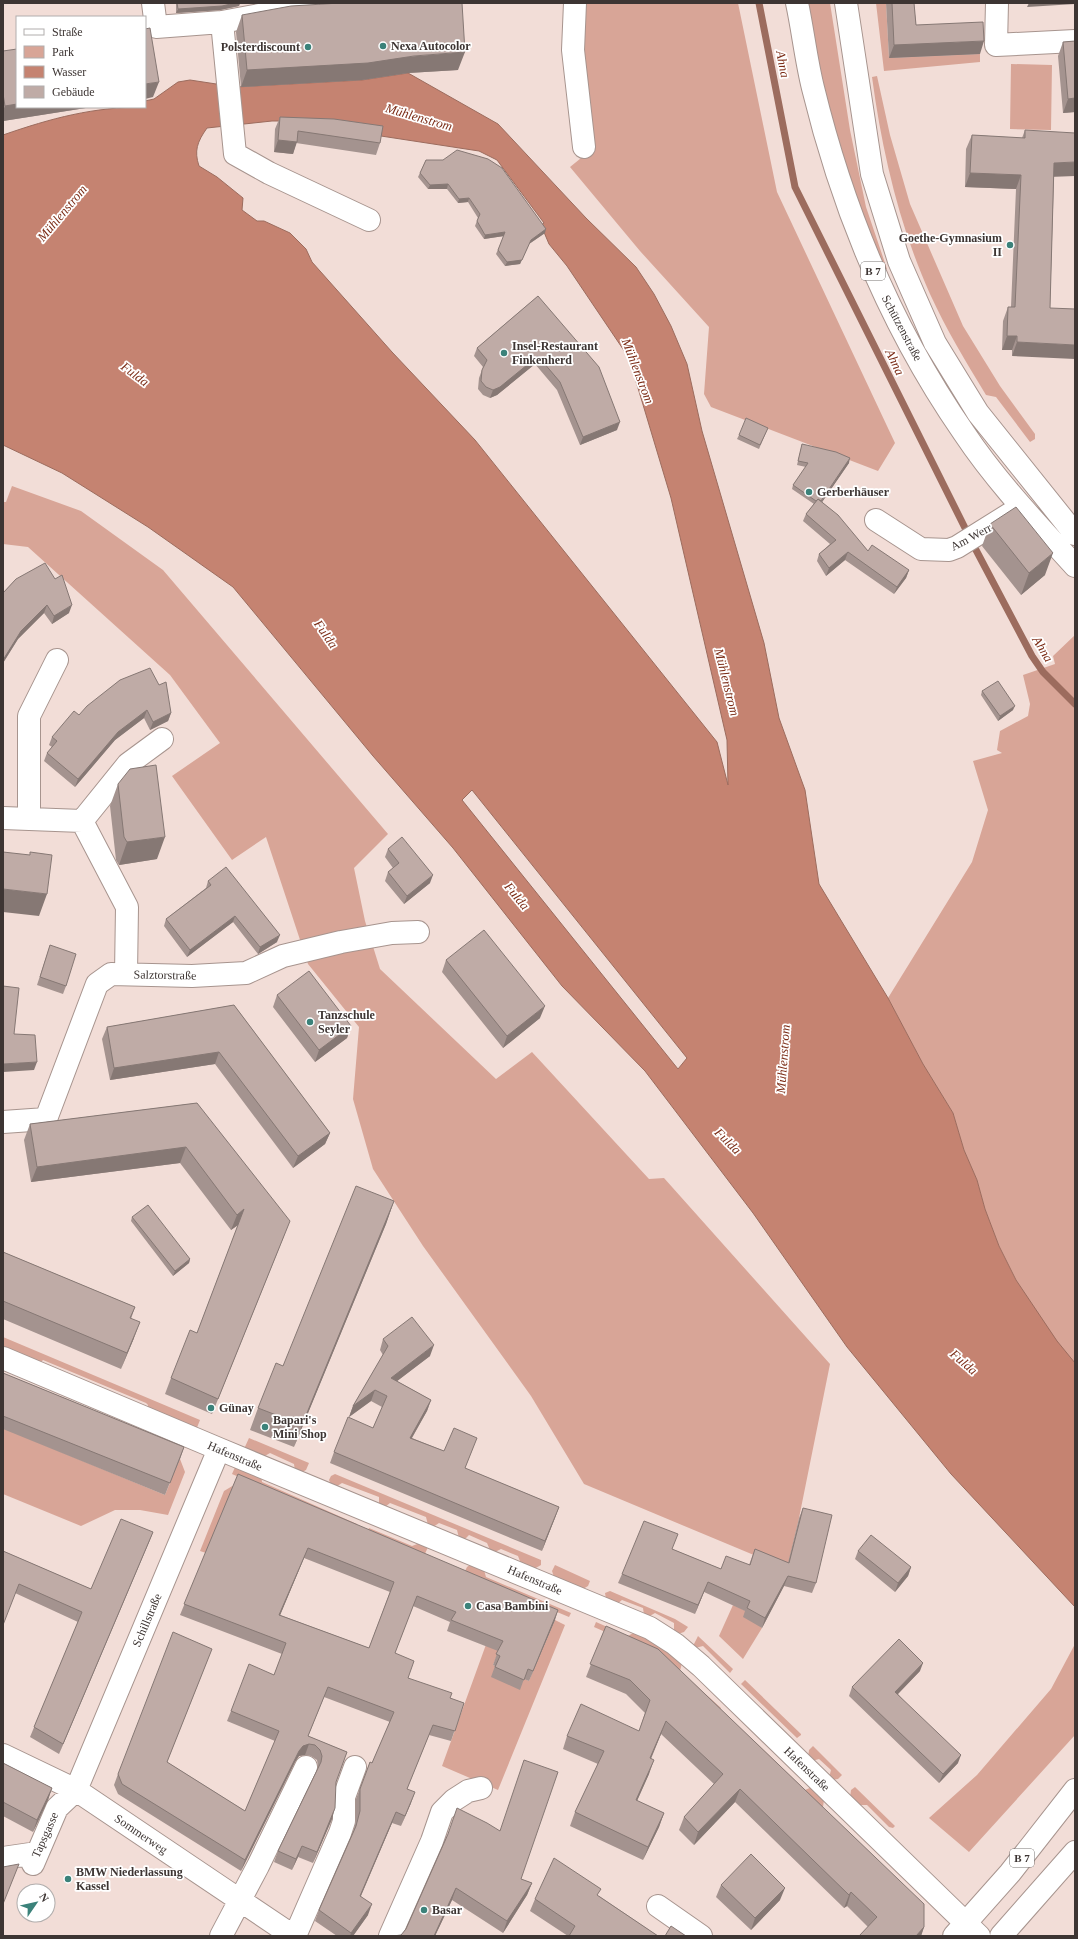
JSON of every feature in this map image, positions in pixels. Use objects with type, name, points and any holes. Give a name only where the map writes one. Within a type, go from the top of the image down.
[{"type":"street","points":[[153,3],[156,27],[222,22],[308,6],[308,3]]},
{"type":"street","points":[[575,3],[573,50],[584,146]]},
{"type":"street","name":"Schützenstraße","points":[[798,3],[812,87],[837,178],[876,279],[912,350],[964,434],[1020,506],[1075,566]]},
{"type":"street","name":"Schützenstraße","points":[[846,3],[872,174],[900,261],[935,342],[978,413],[1075,534]]},
{"type":"street","points":[[997,3],[996,45],[1075,42]]},
{"type":"street","points":[[222,22],[235,154],[269,173],[369,220]]},
{"type":"street","name":"Am Werr","points":[[876,520],[921,549],[949,550],[957,547],[996,523],[1020,506]]},
{"type":"street","points":[[29,819],[29,716],[58,660]]},
{"type":"street","points":[[82,821],[128,764],[162,739]]},
{"type":"street","points":[[3,818],[82,821]]},
{"type":"street","points":[[82,821],[127,907],[126,974]]},
{"type":"street","name":"Salztorstraße","points":[[3,1122],[46,1119],[97,984],[111,974],[192,976],[246,973],[283,956],[312,949],[392,933],[418,932]]},
{"type":"street","name":"Hafenstraße","points":[[3,1358],[650,1628],[675,1644],[700,1666],[966,1932]]},
{"type":"street","name":"Schillstraße","points":[[76,1790],[219,1449]]},
{"type":"street","name":"Sommerweg","points":[[3,1755],[76,1790],[238,1900],[294,1936]]},
{"type":"street","points":[[220,1936],[238,1900],[258,1866],[306,1767]]},
{"type":"street","points":[[294,1936],[340,1833],[344,1821],[344,1797],[355,1767]]},
{"type":"street","points":[[390,1936],[432,1840],[442,1812],[454,1800],[468,1791],[481,1788]]},
{"type":"street","name":"Tapsgasse","points":[[3,1858],[35,1859],[58,1808],[76,1790]]},
{"type":"street","name":"B 7","points":[[966,1932],[1075,1790]]},
{"type":"street","points":[[1002,1936],[1075,1852]]},
{"type":"street","points":[[658,1906],[701,1936]]},
{"type":"green space","points":[[581,3],[738,3],[777,192],[895,443],[878,471],[711,407],[704,394],[709,327],[640,251],[570,167],[591,150],[585,127]]},
{"type":"green space","points":[[807,3],[830,3],[850,130],[866,207],[887,269],[882,271],[854,201],[815,63]]},
{"type":"green space","points":[[876,3],[886,3],[889,58],[980,54],[980,62],[884,71]]},
{"type":"green space","points":[[1011,64],[1052,65],[1051,130],[1010,129]]},
{"type":"green space","points":[[877,76],[890,135],[910,204],[963,326],[1000,386],[1035,434],[1035,439],[1030,442],[996,397],[986,395],[943,320],[919,268],[901,215],[887,160],[872,77]]},
{"type":"green space","points":[[12,486],[81,511],[163,570],[388,834],[354,868],[365,921],[380,969],[496,1079],[532,1052],[649,1179],[664,1178],[830,1364],[799,1518],[787,1569],[584,1484],[531,1396],[423,1246],[373,1169],[353,1099],[359,1027],[308,964],[266,837],[232,860],[172,776],[220,743],[170,675],[28,547],[3,544],[3,502],[6,502]]},
{"type":"green space","points":[[1075,635],[1075,1371],[1016,1280],[999,1246],[985,1209],[977,1180],[964,1150],[953,1113],[923,1064],[888,998],[972,862],[988,810],[973,761],[1002,753],[997,750],[1000,731],[1028,716],[1030,704],[1023,675],[1055,664],[1053,656]]},
{"type":"green space","points":[[3,1337],[200,1420],[196,1430],[147,1410],[148,1405],[146,1403],[43,1360],[38,1365],[3,1350]]},
{"type":"green space","points":[[3,1428],[165,1495],[180,1459],[185,1472],[168,1515],[140,1510],[115,1510],[81,1526],[3,1494]]},
{"type":"green space","points":[[249,1438],[309,1463],[306,1470],[300,1473],[295,1471],[294,1464],[270,1453],[263,1457],[244,1449]]},
{"type":"green space","points":[[236,1465],[261,1474],[262,1482],[357,1524],[356,1528],[232,1474]]},
{"type":"green space","points":[[335,1474],[541,1560],[541,1565],[534,1569],[521,1564],[518,1556],[501,1549],[495,1552],[490,1550],[487,1543],[469,1535],[464,1540],[459,1538],[457,1530],[439,1523],[433,1527],[428,1525],[426,1517],[390,1503],[385,1507],[379,1505],[379,1497],[342,1483],[336,1487],[331,1485],[329,1480],[331,1476]]},
{"type":"green space","points":[[234,1485],[206,1553],[200,1551],[224,1491]]},
{"type":"green space","points":[[369,1528],[412,1546],[420,1543],[428,1547],[424,1556],[367,1532]]},
{"type":"green space","points":[[471,1564],[484,1570],[486,1577],[571,1613],[569,1617],[464,1573],[467,1567]]},
{"type":"green space","points":[[555,1565],[590,1581],[588,1586],[583,1589],[554,1577],[552,1571]]},
{"type":"green space","points":[[610,1591],[675,1619],[688,1627],[684,1632],[678,1634],[674,1630],[674,1623],[655,1613],[648,1617],[644,1615],[643,1608],[622,1600],[617,1604],[606,1599],[605,1593]]},
{"type":"green space","points":[[733,1605],[746,1611],[762,1628],[743,1659],[719,1636]]},
{"type":"green space","points":[[555,1620],[565,1625],[498,1790],[442,1766],[488,1639],[506,1634],[493,1665],[529,1681]]},
{"type":"green space","points":[[596,1622],[628,1636],[635,1632],[648,1638],[682,1663],[680,1671],[721,1708],[720,1710],[644,1649],[594,1627]]},
{"type":"green space","points":[[698,1636],[733,1669],[730,1673],[703,1646],[695,1648],[693,1646]]},
{"type":"green space","points":[[1075,1644],[1075,1735],[969,1852],[929,1818],[977,1775],[1051,1689]]},
{"type":"green space","points":[[745,1680],[801,1735],[797,1738],[741,1684]]},
{"type":"green space","points":[[751,1738],[805,1790],[812,1787],[824,1800],[823,1807],[819,1811],[748,1741]]},
{"type":"green space","points":[[813,1746],[842,1775],[838,1779],[831,1780],[829,1778],[831,1770],[819,1759],[812,1761],[808,1757],[809,1750]]},
{"type":"green space","points":[[855,1787],[895,1826],[893,1828],[889,1827],[867,1805],[858,1805],[850,1798],[851,1790]]},
{"type":"water","points":[[408,73],[498,124],[586,218],[636,267],[654,294],[671,326],[687,364],[702,431],[764,643],[779,718],[805,790],[819,884],[888,998],[923,1064],[953,1113],[964,1150],[977,1180],[985,1209],[999,1246],[1016,1280],[1057,1341],[1075,1363],[1075,1607],[951,1474],[847,1347],[753,1213],[645,1071],[562,986],[453,848],[373,756],[233,587],[148,527],[62,473],[3,445],[3,135],[39,123],[90,111],[146,108],[146,101],[154,99],[178,82],[190,80],[236,87],[362,80]],"holes":[[[272,121],[322,121],[381,136],[479,151],[497,160],[544,223],[541,225],[549,244],[567,266],[629,358],[671,498],[727,740],[728,785],[717,742],[475,440],[392,352],[312,262],[306,249],[290,233],[264,221],[257,221],[242,210],[243,198],[217,177],[199,166],[197,161],[197,147],[207,128]],[[472,790],[687,1058],[678,1069],[462,800]]]},
{"type":"building","points":[[177,3],[235,3],[222,6],[178,9]]},
{"type":"building","points":[[340,3],[462,3],[465,52],[414,56],[368,63],[247,70],[242,15],[291,6]]},
{"type":"building","points":[[892,3],[914,3],[916,25],[983,22],[984,41],[894,45]]},
{"type":"building","points":[[150,28],[159,82],[146,84],[146,29]]},
{"type":"building","points":[[1075,41],[1075,98],[1068,99],[1063,42]]},
{"type":"building","points":[[16,49],[16,104],[5,106],[3,94],[3,51]]},
{"type":"building","points":[[280,117],[334,119],[383,126],[380,143],[298,131],[297,142],[278,140]]},
{"type":"building","points":[[1025,130],[1075,133],[1075,162],[1054,163],[1050,308],[1075,309],[1075,345],[1017,342],[1017,336],[1007,336],[1008,307],[1015,307],[1021,175],[970,173],[972,135],[1025,138]]},
{"type":"building","points":[[457,150],[488,159],[502,168],[546,229],[531,240],[522,260],[507,262],[498,250],[505,232],[485,235],[477,221],[480,214],[469,198],[459,199],[448,184],[430,185],[420,173],[426,160],[443,160]]},
{"type":"building","points":[[538,296],[599,367],[620,422],[583,437],[560,382],[538,356],[500,387],[493,390],[486,387],[481,381],[482,370],[487,360],[477,348]]},
{"type":"building","points":[[746,418],[768,428],[760,445],[739,435]]},
{"type":"building","points":[[802,444],[836,452],[850,458],[821,501],[818,499],[816,501],[793,485],[808,463],[798,461]]},
{"type":"building","points":[[818,499],[838,515],[868,551],[872,545],[909,570],[897,587],[848,552],[829,568],[819,554],[836,540],[806,514]]},
{"type":"building","points":[[1016,507],[1053,553],[1029,573],[990,524]]},
{"type":"building","points":[[45,563],[55,579],[62,575],[72,605],[54,616],[47,605],[21,631],[3,660],[3,593],[16,579]]},
{"type":"building","points":[[150,668],[159,685],[166,682],[171,713],[153,722],[147,710],[118,732],[78,779],[47,753],[57,741],[52,737],[74,711],[79,715],[87,706],[120,680]]},
{"type":"building","points":[[998,681],[1015,706],[1000,716],[982,691]]},
{"type":"building","points":[[156,765],[165,837],[127,842],[124,837],[118,784],[130,769]]},
{"type":"building","points":[[402,837],[433,875],[407,896],[388,872],[399,863],[388,849]]},
{"type":"building","points":[[3,852],[30,855],[30,852],[52,855],[47,894],[3,889]]},
{"type":"building","points":[[226,867],[280,935],[260,947],[235,916],[190,950],[166,919],[211,885],[208,881]]},
{"type":"building","points":[[484,930],[545,1006],[507,1036],[446,960]]},
{"type":"building","points":[[50,945],[76,954],[66,986],[40,977]]},
{"type":"building","name":"Tanzschule Seyler","points":[[309,971],[351,1026],[319,1050],[277,995]]},
{"type":"building","points":[[3,986],[19,988],[14,1034],[35,1035],[37,1062],[3,1064]]},
{"type":"building","points":[[234,1005],[330,1133],[298,1156],[219,1052],[114,1068],[107,1027]]},
{"type":"building","points":[[197,1103],[290,1221],[218,1399],[171,1378],[190,1330],[197,1333],[244,1209],[237,1215],[186,1147],[37,1167],[30,1124]]},
{"type":"building","points":[[356,1186],[394,1201],[302,1425],[258,1408],[276,1363],[283,1366]]},
{"type":"building","points":[[148,1205],[190,1259],[175,1271],[132,1217]]},
{"type":"building","points":[[3,1252],[135,1307],[130,1318],[140,1322],[127,1353],[3,1301]]},
{"type":"building","points":[[412,1317],[434,1345],[391,1378],[431,1400],[410,1438],[444,1451],[454,1428],[477,1438],[465,1468],[559,1507],[545,1541],[334,1452],[348,1417],[373,1428],[387,1396],[375,1390],[353,1406],[388,1346],[383,1339]]},
{"type":"building","points":[[3,1373],[184,1447],[170,1483],[3,1416]]},
{"type":"building","points":[[238,1474],[558,1610],[533,1671],[528,1669],[524,1680],[495,1667],[500,1656],[496,1654],[503,1641],[451,1620],[456,1612],[417,1596],[395,1653],[414,1661],[408,1678],[452,1693],[450,1698],[464,1703],[455,1731],[433,1725],[407,1789],[415,1792],[405,1816],[396,1812],[360,1896],[372,1904],[351,1933],[319,1910],[356,1826],[360,1811],[360,1789],[370,1762],[372,1763],[394,1712],[328,1687],[308,1736],[347,1752],[336,1782],[335,1808],[317,1852],[302,1846],[296,1859],[278,1851],[321,1762],[322,1756],[320,1750],[315,1745],[309,1744],[303,1746],[299,1751],[245,1860],[122,1784],[118,1774],[173,1632],[212,1649],[167,1762],[245,1811],[279,1731],[231,1711],[249,1664],[274,1675],[286,1643],[184,1604]],"holes":[[[308,1548],[394,1582],[369,1648],[279,1615]]]},
{"type":"building","points":[[803,1508],[832,1515],[816,1583],[788,1576],[765,1618],[747,1608],[750,1601],[708,1582],[698,1605],[622,1574],[644,1521],[678,1534],[672,1549],[721,1569],[726,1556],[750,1565],[755,1549],[789,1563]]},
{"type":"building","points":[[121,1519],[153,1532],[63,1744],[34,1727],[82,1612],[19,1584],[3,1625],[3,1551],[91,1589]]},
{"type":"building","points":[[871,1535],[911,1567],[898,1583],[858,1551]]},
{"type":"building","points":[[606,1626],[658,1649],[924,1904],[924,1927],[916,1936],[859,1936],[877,1917],[851,1892],[849,1895],[740,1789],[698,1832],[684,1817],[723,1774],[666,1721],[650,1758],[654,1760],[636,1800],[664,1813],[648,1847],[575,1812],[604,1751],[567,1736],[581,1704],[639,1731],[650,1700],[630,1680],[590,1664]]},
{"type":"building","points":[[899,1639],[923,1663],[895,1692],[961,1755],[943,1774],[852,1687]]},
{"type":"building","points":[[524,1760],[558,1772],[521,1879],[532,1883],[507,1921],[456,1888],[434,1936],[393,1936],[401,1935],[406,1929],[448,1834],[457,1808],[500,1831]]},
{"type":"building","points":[[3,1763],[52,1788],[37,1820],[3,1802]]},
{"type":"building","points":[[751,1854],[785,1888],[755,1918],[721,1885]]},
{"type":"building","points":[[554,1858],[601,1889],[597,1895],[658,1936],[569,1936],[575,1926],[535,1899]]},
{"type":"building","points":[[19,1864],[3,1904],[3,1867]]},
{"type":"building","points":[[671,1926],[686,1936],[665,1936]]},
{"type":"waterway","name":"Ahna","points":[[759,3],[795,187],[976,550],[1032,656],[1043,672],[1075,704]]},
{"type":"place","name":"Nexa Autocolor","points":[[383,46]]},
{"type":"place","name":"Polsterdiscount","points":[[308,47]]},
{"type":"place","name":"Goethe-Gymnasium II","points":[[1010,245]]},
{"type":"place","name":"Insel-Restaurant Finkenherd","points":[[504,353]]},
{"type":"place","name":"Gerberhäuser","points":[[809,492]]},
{"type":"place","name":"Tanzschule Seyler","points":[[310,1022]]},
{"type":"place","name":"Günay","points":[[211,1408]]},
{"type":"place","name":"Bapari's Mini Shop","points":[[265,1427]]},
{"type":"place","name":"Casa Bambini","points":[[468,1606]]},
{"type":"place","name":"BMW Niederlassung Kassel","points":[[68,1879]]},
{"type":"place","name":"Basar","points":[[424,1910]]},
{"type":"water label","name":"Mühlenstrom","points":[[419,117]]},
{"type":"water label","name":"Mühlenstrom","points":[[62,213]]},
{"type":"water label","name":"Mühlenstrom","points":[[638,371]]},
{"type":"water label","name":"Fulda","points":[[135,374]]},
{"type":"water label","name":"Fulda","points":[[326,634]]},
{"type":"water label","name":"Mühlenstrom","points":[[727,682]]},
{"type":"water label","name":"Fulda","points":[[517,896]]},
{"type":"water label","name":"Mühlenstrom","points":[[783,1059]]},
{"type":"water label","name":"Fulda","points":[[728,1141]]},
{"type":"water label","name":"Fulda","points":[[964,1362]]}]
